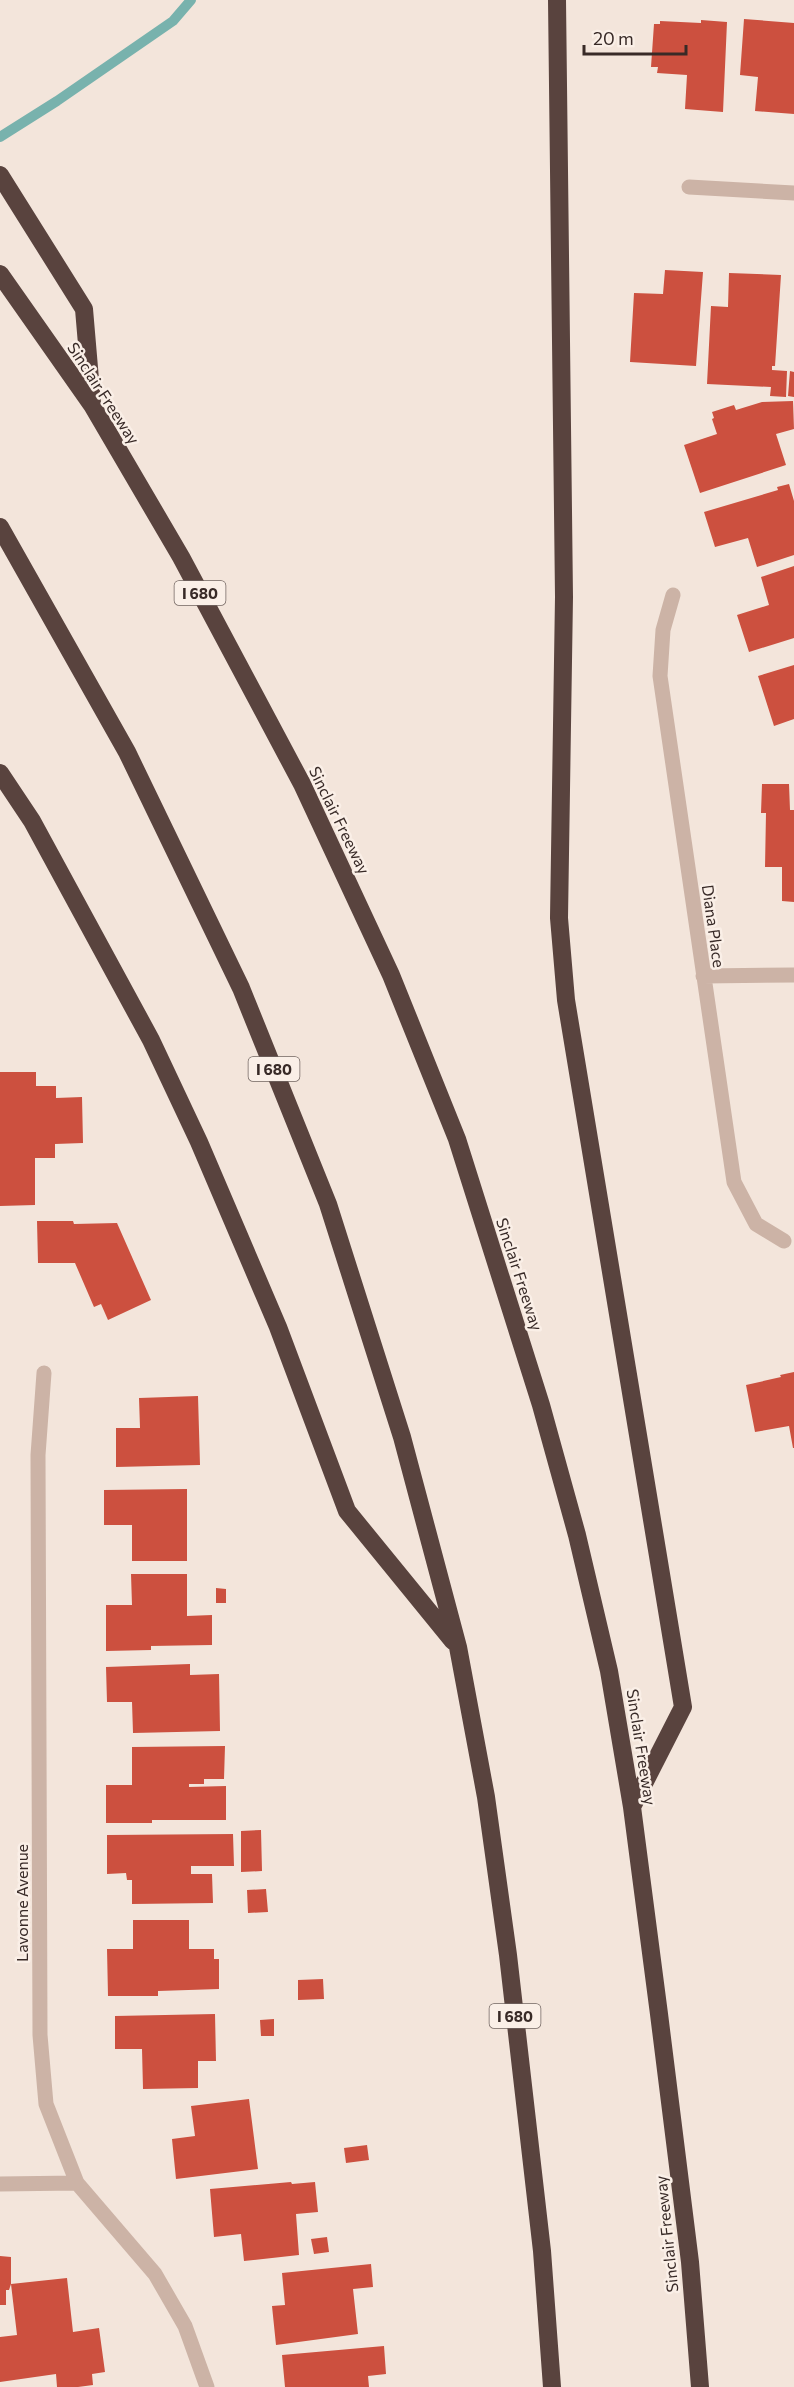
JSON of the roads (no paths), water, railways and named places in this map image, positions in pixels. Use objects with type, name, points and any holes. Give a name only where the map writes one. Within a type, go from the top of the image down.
[{"type":"highway","points":[[557,0],[564,597],[559,918],[566,1000],[683,1707],[632,1807]]},
{"type":"highway","points":[[1,177],[84,309],[92,405]]},
{"type":"highway","name":"Sinclair Freeway","points":[[0,274],[92,405],[181,557],[302,784],[391,975],[457,1139],[541,1406],[577,1535],[609,1671],[632,1807],[690,2262],[700,2387]]},
{"type":"highway","name":"I 680","points":[[0,527],[127,752],[241,988],[328,1204],[402,1437],[458,1647],[486,1797],[508,1955],[542,2252],[552,2387]]},
{"type":"highway","points":[[0,773],[32,821],[128,999],[199,1142],[278,1327],[347,1511],[458,1647]]},
{"type":"street","points":[[689,187],[794,193]]},
{"type":"street","name":"Diana Place","points":[[673,596],[663,630],[660,676],[734,1182],[756,1224],[784,1241]]},
{"type":"street","points":[[703,976],[794,975]]},
{"type":"street","name":"Lavonne Avenue","points":[[44,1373],[38,1455],[40,2035],[46,2103],[77,2183],[155,2274],[185,2326],[207,2387]]},
{"type":"street","points":[[0,2184],[77,2183]]},
{"type":"waterway","points":[[0,137],[57,101],[173,21],[191,0]]}]
